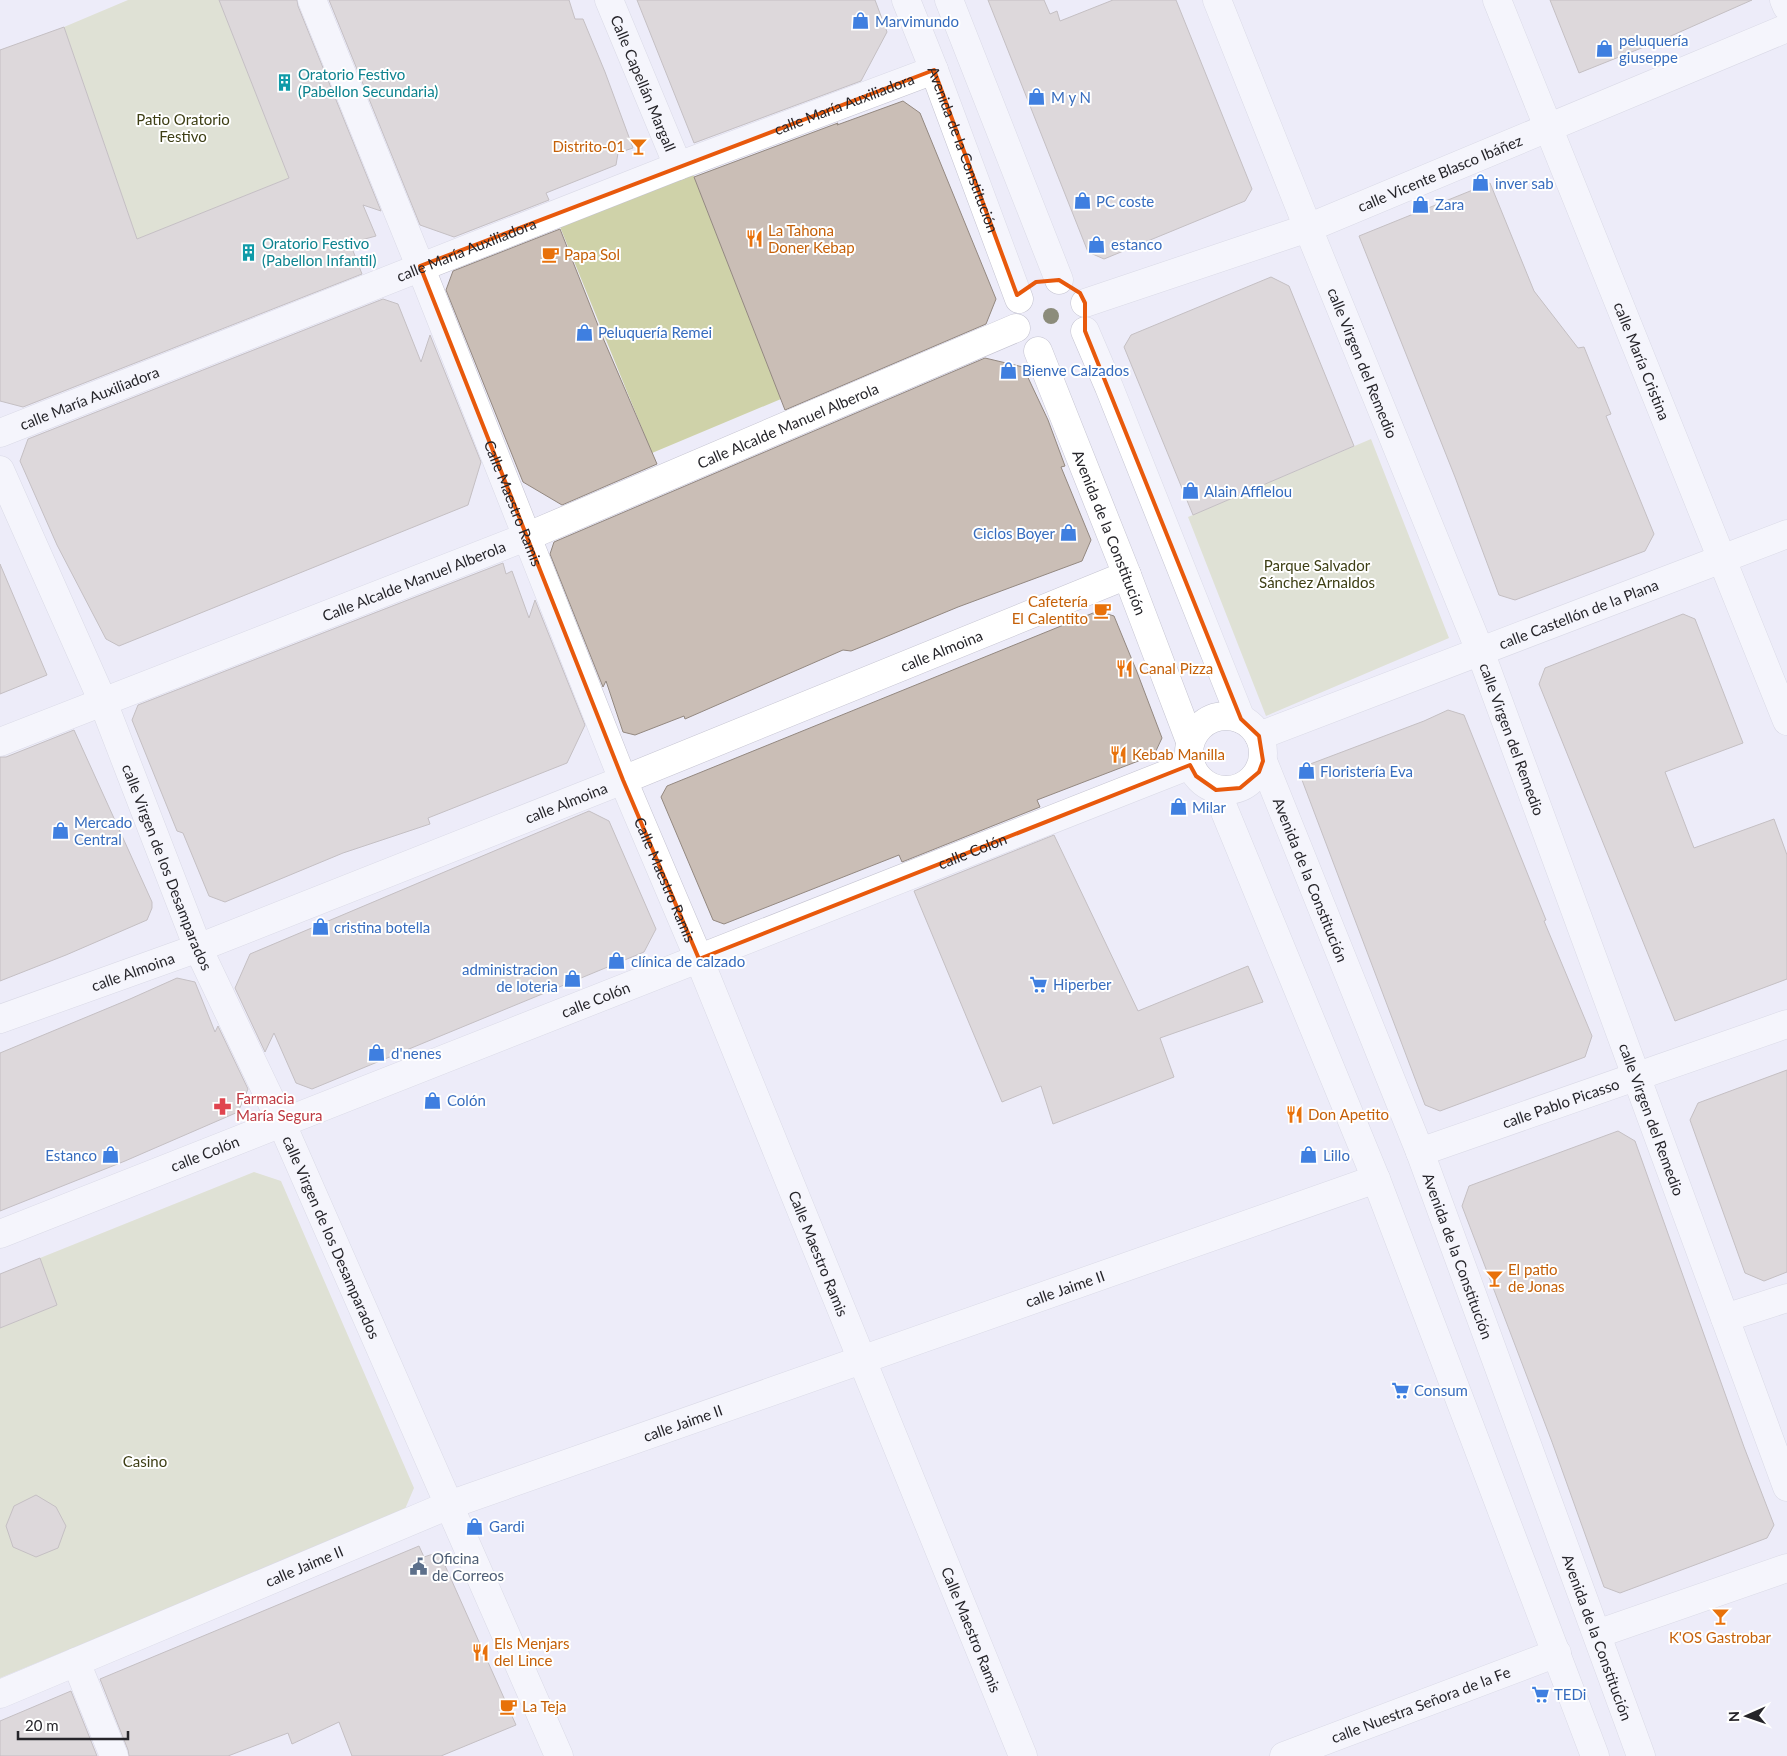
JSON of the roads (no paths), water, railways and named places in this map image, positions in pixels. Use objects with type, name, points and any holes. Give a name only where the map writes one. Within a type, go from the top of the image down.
[{"type":"street","name":"Calle Maestro Ramis","points":[[312,0],[420,266],[623,780],[699,959],[1023,1756]]},
{"type":"street","name":"Calle Capellán Margall","points":[[609,0],[678,166]]},
{"type":"street","name":"Avenida de la Constitución","points":[[906,0],[934,70],[1018,298]]},
{"type":"street","points":[[949,0],[1059,280]]},
{"type":"street","name":"calle Virgen del Remedio","points":[[1217,0],[1480,651],[1787,1487]]},
{"type":"street","name":"calle María Cristina","points":[[1497,0],[1787,721]]},
{"type":"street","points":[[1784,0],[1787,7]]},
{"type":"street","name":"calle Vicente Blasco Ibáñez","points":[[1086,303],[1308,228],[1787,28]]},
{"type":"street","name":"calle María Auxiliadora","points":[[0,433],[420,266],[678,166],[934,70]]},
{"type":"street","points":[[1047,279],[1059,280],[1080,292],[1086,303],[1088,314],[1087,326],[1063,346],[1027,345],[1016,328],[1014,311],[1018,298],[1036,282],[1047,279]]},
{"type":"street","name":"Calle Alcalde Manuel Alberola","points":[[0,742],[526,537],[1016,328]]},
{"type":"street","name":"Avenida de la Constitución","points":[[1063,346],[1127,575],[1190,753]]},
{"type":"street","name":"Avenida de la Constitución","points":[[1063,346],[1109,387],[1255,739],[1420,1152],[1641,1756]]},
{"type":"street","name":"calle Virgen de los Desamparados","points":[[0,470],[103,702],[198,948],[282,1124],[559,1756]]},
{"type":"street","name":"calle Castellón de la Plana","points":[[1255,739],[1787,534]]},
{"type":"street","name":"calle Almoina","points":[[0,1019],[198,948],[623,780],[1127,575]]},
{"type":"street","points":[[1229,716],[1255,739],[1255,777],[1251,782],[1229,791],[1216,790],[1205,785],[1196,776],[1190,753],[1196,731],[1205,722],[1217,717],[1229,716]]},
{"type":"street","name":"calle Colón","points":[[0,1234],[699,959],[1190,753]]},
{"type":"street","points":[[1216,790],[1376,1179],[1595,1756]]},
{"type":"street","name":"calle Pablo Picasso","points":[[1420,1152],[1636,1075],[1787,1024]]},
{"type":"street","name":"calle Jaime II","points":[[0,1694],[449,1505],[1376,1179]]},
{"type":"street","points":[[1725,1318],[1787,1298]]},
{"type":"street","points":[[1597,1634],[1787,1568]]},
{"type":"street","name":"calle Nuestra Señora de la Fe","points":[[1284,1756],[1557,1653]]},
{"type":"street","points":[[76,1662],[114,1756]]},
{"type":"place","name":"Marvimundo","points":[[861,21]]},
{"type":"place","name":"peluquería giuseppe","points":[[1605,49]]},
{"type":"place","name":"Oratorio Festivo (Pabellon Secundaria)","points":[[284,83]]},
{"type":"place","name":"M y N","points":[[1037,97]]},
{"type":"place","name":"Distrito-01","points":[[639,146]]},
{"type":"place","name":"inver sab","points":[[1481,183]]},
{"type":"place","name":"PC coste","points":[[1082,201]]},
{"type":"place","name":"Zara","points":[[1421,204]]},
{"type":"place","name":"La Tahona Doner Kebap","points":[[754,239]]},
{"type":"place","name":"estanco","points":[[1097,244]]},
{"type":"place","name":"Oratorio Festivo (Pabellon Infantil)","points":[[248,252]]},
{"type":"place","name":"Papa Sol","points":[[550,254]]},
{"type":"place","name":"Peluquería Remei","points":[[584,332]]},
{"type":"place","name":"Bienve Calzados","points":[[1008,370]]},
{"type":"place","name":"Alain Afflelou","points":[[1190,491]]},
{"type":"place","name":"Ciclos Boyer","points":[[1069,533]]},
{"type":"place","name":"Cafetería El Calentito","points":[[1102,610]]},
{"type":"place","name":"Canal Pizza","points":[[1125,668]]},
{"type":"place","name":"Kebab Manilla","points":[[1118,754]]},
{"type":"place","name":"Floristería Eva","points":[[1306,771]]},
{"type":"place","name":"Milar","points":[[1178,807]]},
{"type":"place","name":"Mercado Central","points":[[60,831]]},
{"type":"place","name":"cristina botella","points":[[320,927]]},
{"type":"place","name":"clínica de calzado","points":[[617,961]]},
{"type":"place","name":"administracion de loteria","points":[[572,978]]},
{"type":"place","name":"Hiperber","points":[[1039,984]]},
{"type":"place","name":"d'nenes","points":[[377,1053]]},
{"type":"place","name":"Colón","points":[[433,1100]]},
{"type":"place","name":"Farmacia María Segura","points":[[222,1107]]},
{"type":"place","name":"Don Apetito","points":[[1294,1114]]},
{"type":"place","name":"Estanco","points":[[111,1155]]},
{"type":"place","name":"Lillo","points":[[1309,1155]]},
{"type":"place","name":"El patio de Jonas","points":[[1494,1278]]},
{"type":"place","name":"Consum","points":[[1400,1390]]},
{"type":"place","name":"Gardi","points":[[475,1526]]},
{"type":"place","name":"Oficina de Correos","points":[[418,1567]]},
{"type":"place","name":"K'OS Gastrobar","points":[[1720,1616]]},
{"type":"place","name":"Els Menjars del Lince","points":[[480,1652]]},
{"type":"place","name":"TEDi","points":[[1540,1694]]},
{"type":"place","name":"La Teja","points":[[508,1706]]},
{"type":"park label","name":"Patio Oratorio Festivo","points":[[183,128]]},
{"type":"park label","name":"Parque Salvador Sánchez Arnaldos","points":[[1317,574]]},
{"type":"park label","name":"Casino","points":[[145,1461]]}]
